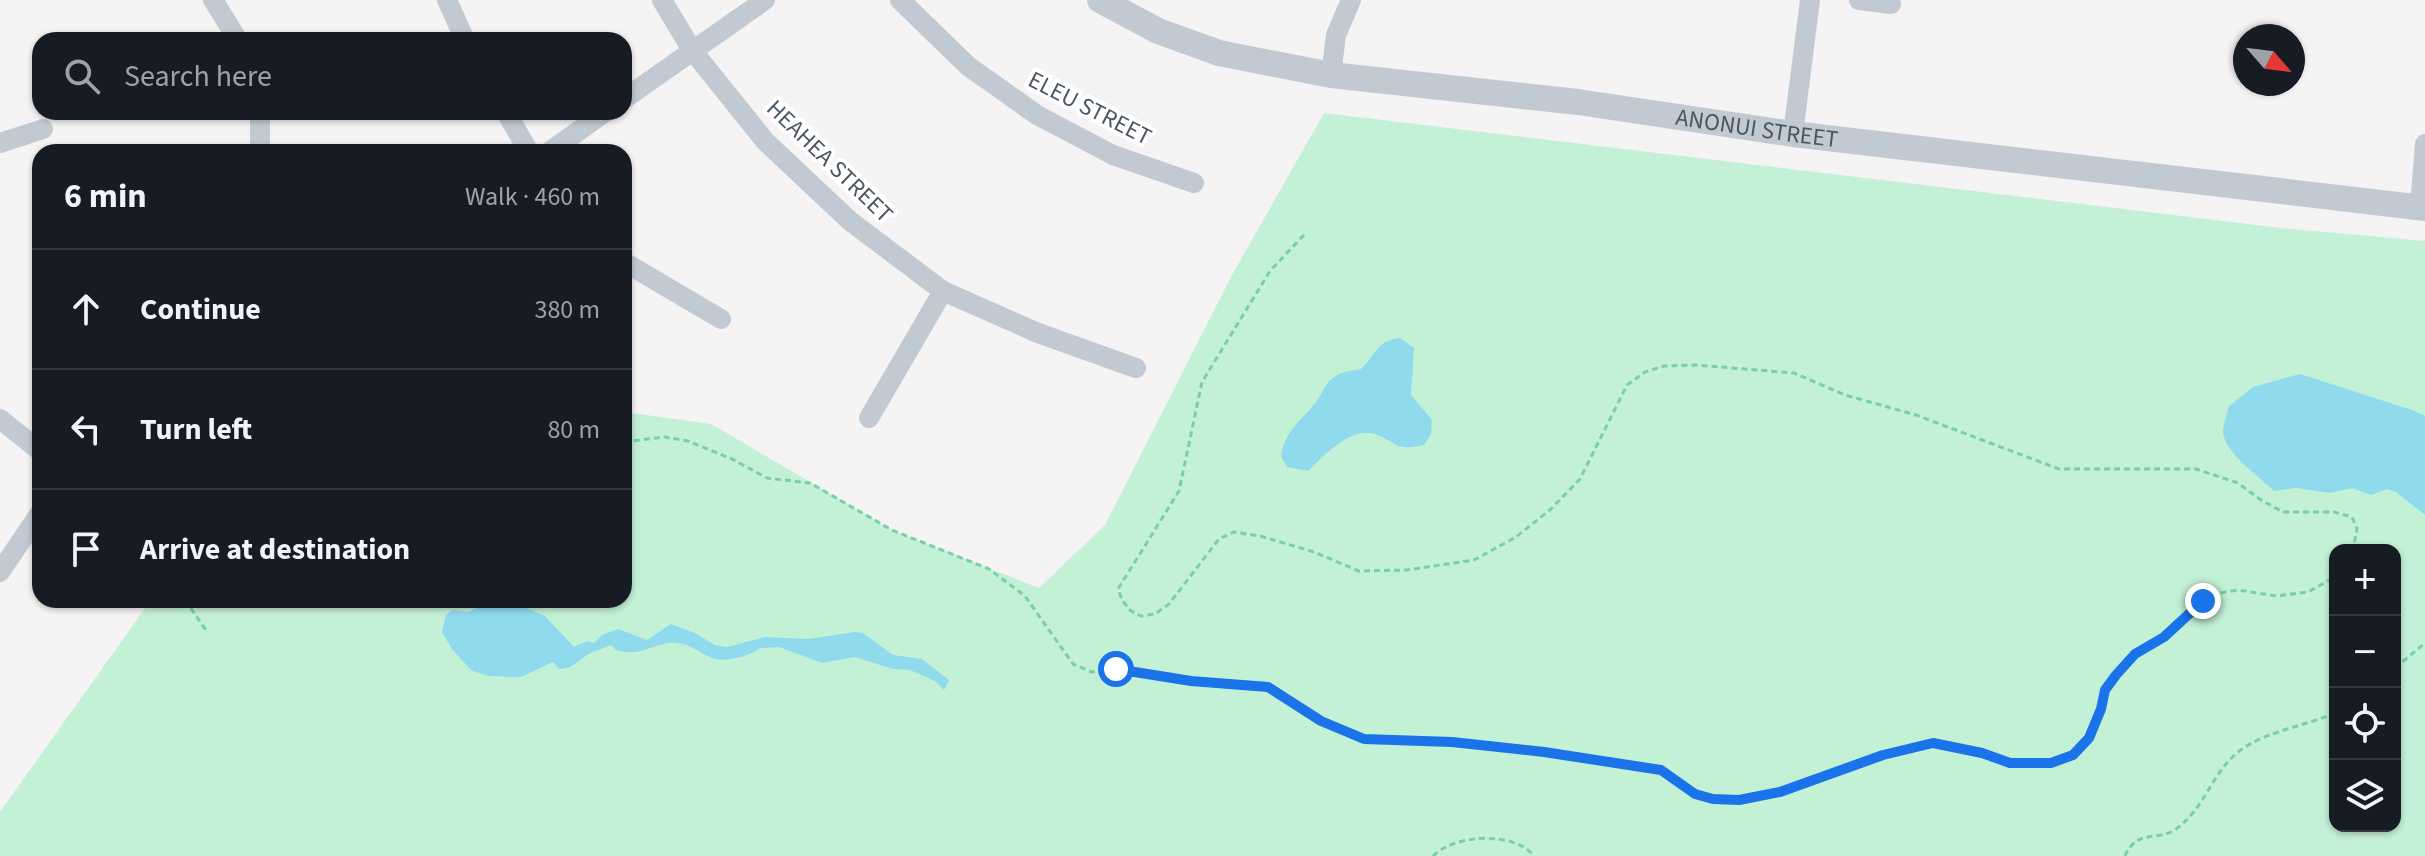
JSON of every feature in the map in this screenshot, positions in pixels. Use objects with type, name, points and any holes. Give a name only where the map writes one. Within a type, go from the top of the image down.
[{"type":"street","points":[[213,0],[233,32]]},
{"type":"street","points":[[447,0],[461,32]]},
{"type":"street","name":"HEAHEA STREET","points":[[662,0],[692,50],[765,141],[850,221],[943,291],[1038,333],[1136,368]]},
{"type":"street","points":[[632,93],[765,0]]},
{"type":"street","name":"ELEU STREET","points":[[900,0],[968,66],[1037,115],[1113,155],[1194,183]]},
{"type":"street","name":"ANONUI STREET","points":[[1100,0],[1158,31],[1219,53],[1331,75],[1578,102],[1793,134],[2422,208]]},
{"type":"street","points":[[1331,75],[1336,35],[1351,0]]},
{"type":"street","points":[[1793,134],[1810,0]]},
{"type":"street","points":[[1859,0],[1891,4]]},
{"type":"street","points":[[260,120],[260,144]]},
{"type":"street","points":[[511,120],[524,144]]},
{"type":"street","points":[[560,144],[594,120]]},
{"type":"street","points":[[0,143],[43,129]]},
{"type":"street","points":[[2422,208],[2425,144]]},
{"type":"street","points":[[632,267],[721,319]]},
{"type":"street","points":[[869,418],[943,291]]},
{"type":"street","points":[[0,419],[32,445]]},
{"type":"street","points":[[0,572],[32,525]]},
{"type":"path","points":[[1304,235],[1270,271],[1202,382],[1179,491],[1118,589],[1131,611],[1141,616],[1155,614],[1169,604],[1219,539],[1234,532],[1260,536],[1314,552],[1359,571],[1407,570],[1474,560],[1516,537],[1551,509],[1580,479],[1627,385],[1645,372],[1664,366],[1696,365],[1794,373],[1845,395],[1916,415],[2059,469],[2196,469],[2238,483],[2283,512],[2334,512],[2352,517],[2357,529],[2354,544]]},
{"type":"path","points":[[632,441],[664,437],[688,441],[767,478],[810,483],[892,530],[989,569],[1025,596],[1073,664],[1092,672],[1116,669],[1191,681],[1268,687],[1321,721],[1364,739],[1514,748],[1661,770],[1695,794],[1713,799],[1739,800],[1780,792],[1883,755],[1933,743],[1982,753],[2010,763],[2051,763],[2073,755],[2089,738],[2105,690],[2135,654],[2164,637],[2203,601],[2214,594],[2238,590],[2277,596],[2308,592],[2329,580]]},
{"type":"path","points":[[191,608],[208,633]]},
{"type":"path","points":[[2401,663],[2425,643]]},
{"type":"path","points":[[2125,856],[2130,845],[2145,837],[2174,831],[2204,801],[2237,753],[2260,739],[2329,716]]},
{"type":"path","points":[[1433,856],[1459,840],[1478,839],[1506,841],[1523,847],[1534,856]]},
{"type":"green space","points":[[1324,113],[2281,228],[2425,241],[2425,856],[0,856],[0,812],[145,608],[632,608],[632,413],[711,424],[892,530],[1039,588],[1105,525],[1232,275]]},
{"type":"water","points":[[1400,338],[1414,348],[1411,395],[1432,420],[1431,434],[1424,445],[1403,447],[1377,435],[1358,434],[1339,443],[1308,471],[1287,467],[1281,456],[1286,439],[1329,381],[1342,373],[1361,369],[1382,345]]},
{"type":"water","points":[[2300,374],[2425,416],[2425,515],[2396,492],[2387,489],[2371,495],[2352,488],[2330,493],[2296,488],[2274,491],[2236,457],[2223,432],[2229,406],[2253,387]]},
{"type":"water","points":[[477,608],[526,608],[545,616],[574,647],[587,641],[594,643],[602,635],[618,629],[647,640],[671,624],[715,645],[727,647],[765,637],[808,639],[863,633],[893,655],[922,659],[949,680],[944,690],[935,681],[910,670],[893,669],[855,657],[822,663],[779,647],[760,648],[750,654],[723,660],[677,643],[635,652],[616,650],[611,645],[569,667],[559,669],[553,662],[521,677],[488,676],[471,670],[442,632],[446,615],[453,610],[468,612]]},
{"type":"route","points":[[1116,669],[1191,681],[1268,687],[1321,721],[1364,739],[1452,742],[1661,770],[1695,794],[1713,799],[1739,800],[1780,792],[1883,755],[1933,743],[1957,746],[2010,763],[2031,765],[2051,763],[2073,755],[2089,738],[2105,690],[2116,675],[2135,654],[2164,637],[2203,601]]}]
